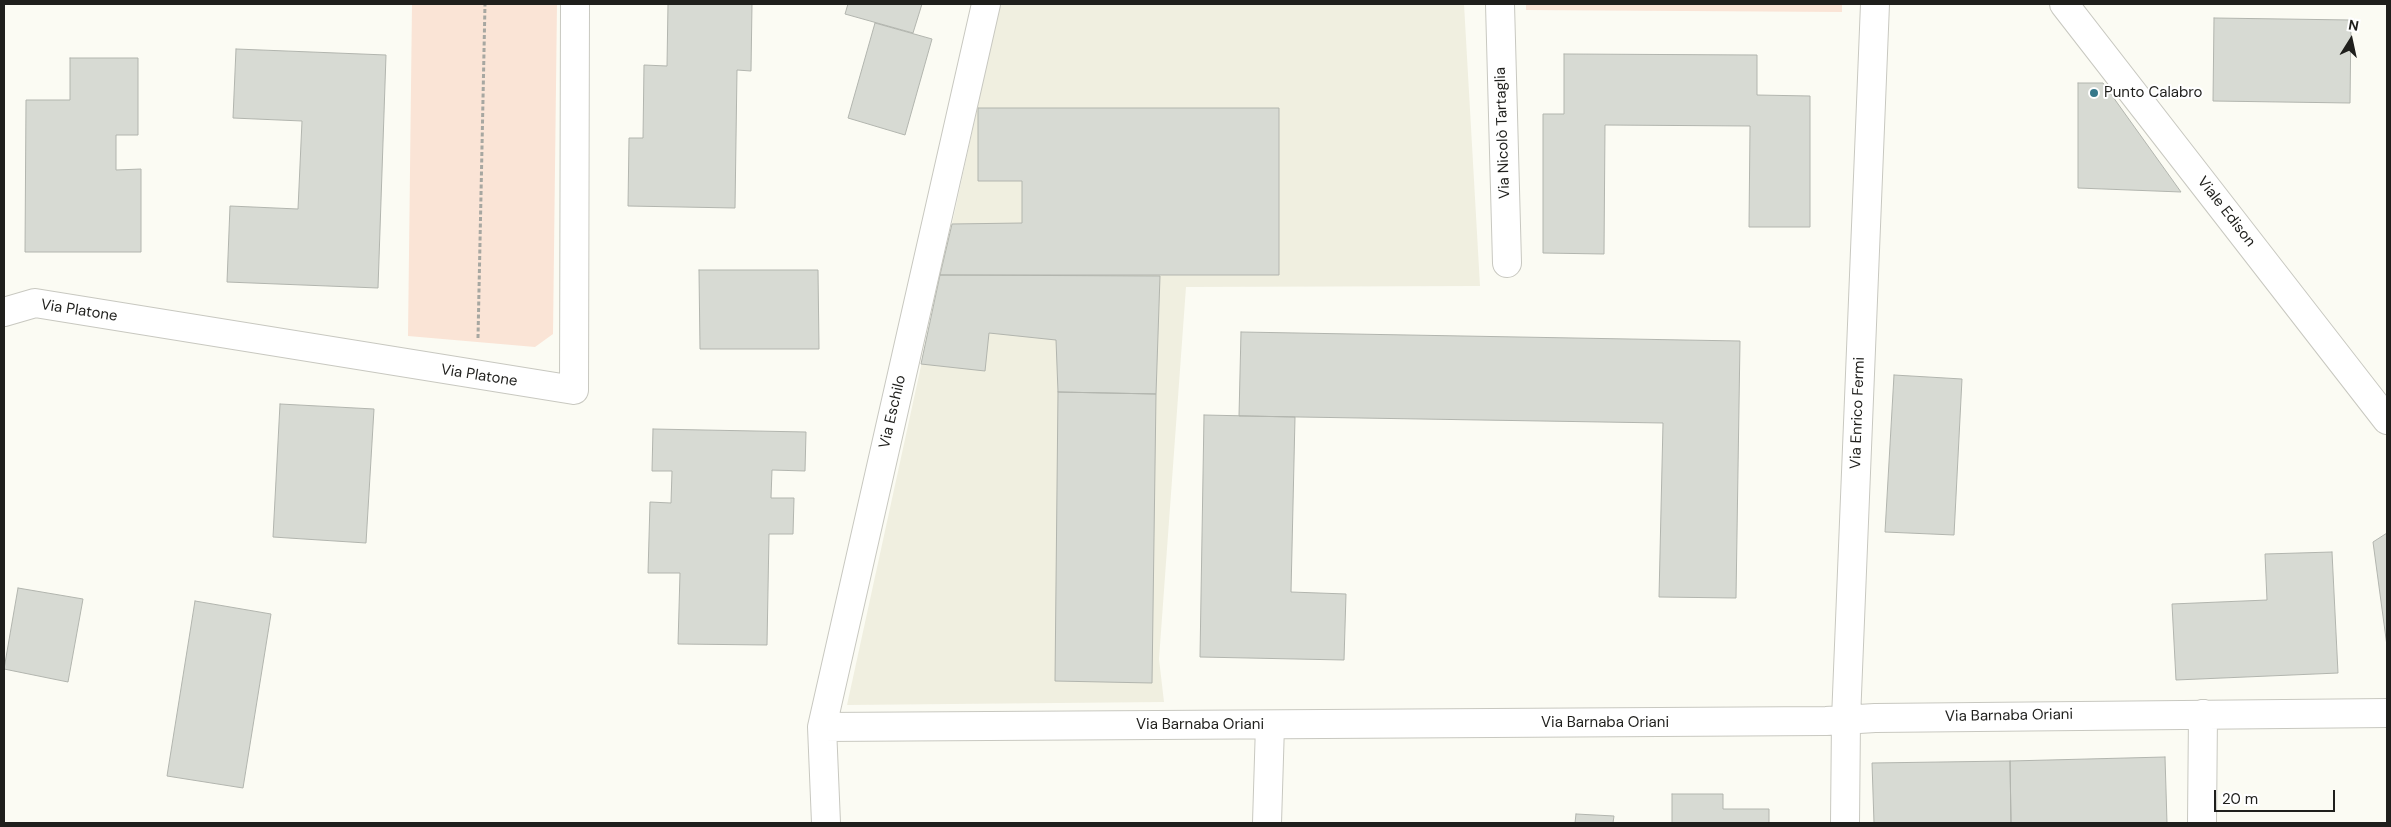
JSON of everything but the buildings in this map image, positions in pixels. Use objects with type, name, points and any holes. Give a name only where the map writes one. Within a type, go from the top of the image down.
[{"type":"street","name":"Via Platone","points":[[4,312],[35,304],[574,390],[575,4]]},
{"type":"street","name":"Via Eschilo","points":[[826,823],[822,727],[986,4]]},
{"type":"street","name":"Via Nicolò Tartaglia","points":[[1500,4],[1507,263]]},
{"type":"street","name":"Via Enrico Fermi","points":[[1845,823],[1846,719],[1874,4]]},
{"type":"street","name":"Viale Edison","points":[[2064,4],[2387,420]]},
{"type":"street","name":"Via Barnaba Oriani","points":[[822,727],[1826,721],[1846,719],[2387,713]]},
{"type":"street","points":[[2202,823],[2203,714]]},
{"type":"street","points":[[1267,823],[1270,725]]},
{"type":"path","points":[[477,376],[484,4]]},
{"type":"shaded area","points":[[412,4],[557,4],[553,334],[535,347],[408,336]]},
{"type":"shaded area","points":[[1000,4],[1464,4],[1480,286],[1186,287],[1159,659],[1164,702],[847,705]]},
{"type":"shaded area","points":[[1526,4],[1842,4],[1842,12],[1526,10]]},
{"type":"place","name":"Punto Calabro","points":[[2094,93]]}]
